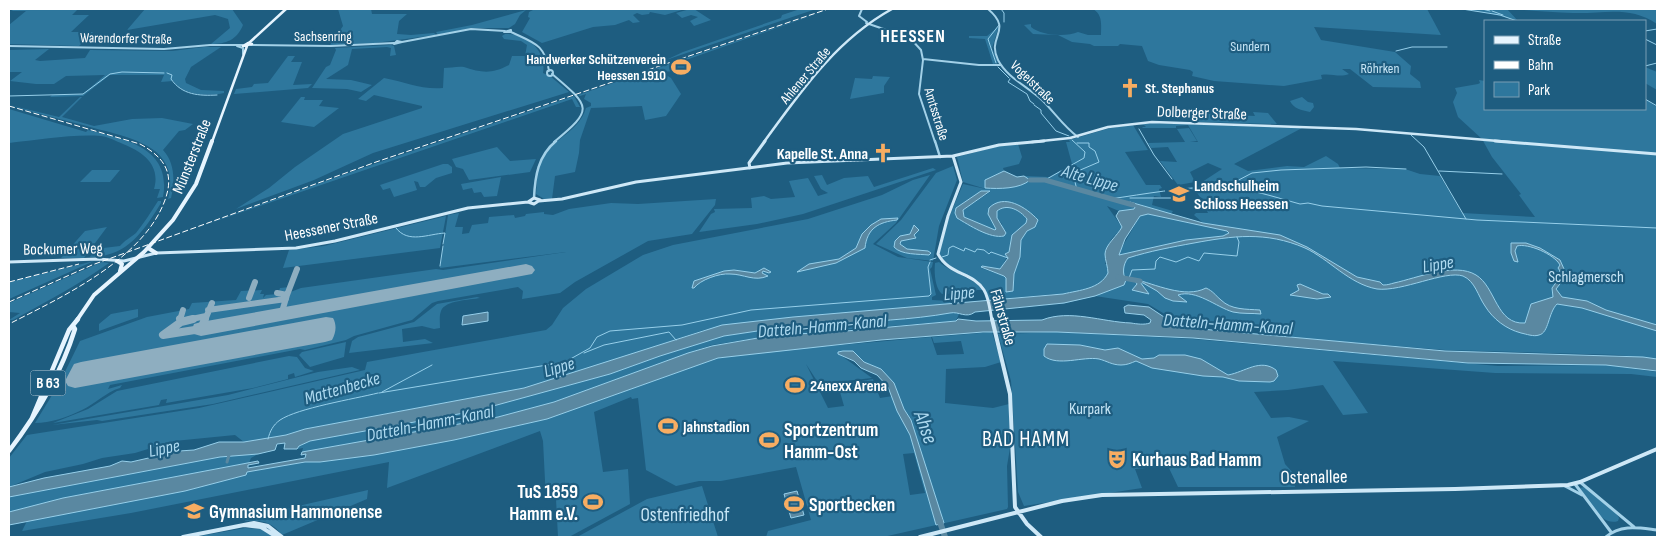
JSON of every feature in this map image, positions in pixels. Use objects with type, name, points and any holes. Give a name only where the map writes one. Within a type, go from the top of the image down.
[{"type":"main road","name":"Münsterstraße","points":[[9,451],[39,410],[54,383],[75,329],[73,326],[90,300],[148,248],[175,218],[196,184],[244,54],[249,45],[286,9]]},
{"type":"main road","name":"Ahlener Straße","points":[[750,168],[749,163],[752,158],[813,79],[842,46],[867,23],[892,9]]},
{"type":"main road","points":[[243,45],[249,45]]},
{"type":"main road","name":"Dolberger Straße","points":[[750,168],[800,162],[952,156],[998,145],[1078,137],[1119,125],[1163,122],[1356,129],[1657,154]]},
{"type":"main road","name":"Fährstraße","points":[[952,156],[961,182],[945,225],[938,255],[946,266],[978,282],[985,291],[1010,394],[1017,511]]},
{"type":"main road","name":"Heessener Straße","points":[[137,258],[156,253],[302,247],[468,208],[528,202],[534,204],[540,201],[562,200],[636,182],[750,168]]},
{"type":"main road","points":[[534,198],[538,198],[540,201]]},
{"type":"main road","name":"Heessener Straße","points":[[528,202],[534,198]]},
{"type":"main road","points":[[148,248],[156,253]]},
{"type":"main road","name":"Bockumer Weg","points":[[9,262],[92,259],[117,261],[137,258]]},
{"type":"main road","name":"Bockumer Weg","points":[[117,261],[122,265],[118,274]]},
{"type":"main road","name":"Ostenallee","points":[[920,537],[1017,511],[1062,501],[1102,495],[1563,486],[1586,480],[1657,448]]},
{"type":"main road","points":[[1017,511],[1026,524],[1041,537]]},
{"type":"main road","points":[[183,537],[260,523],[271,528],[282,537]]},
{"type":"main road","points":[[241,525],[261,527],[276,536]]},
{"type":"street","points":[[862,9],[859,16],[867,23],[912,38],[919,46],[923,59],[978,65],[1001,65]]},
{"type":"street","name":"Vogelstraße","points":[[988,9],[998,16],[1002,24],[1002,29],[994,46],[996,56],[1001,65],[1043,102],[1060,124],[1078,137]]},
{"type":"street","name":"Sachsenring","points":[[249,45],[331,46],[394,43],[472,30],[511,30],[511,32],[523,36],[539,45],[547,56],[549,71],[546,74],[552,74],[580,98],[584,110],[579,121],[549,147],[542,157],[536,173],[534,198]]},
{"type":"street","points":[[230,45],[243,48],[244,54]]},
{"type":"street","name":"Warendorfer Straße","points":[[9,46],[164,49],[243,45]]},
{"type":"street","name":"Amtsstraße","points":[[923,59],[918,91],[940,157]]},
{"type":"street","points":[[1586,480],[1592,492]]},
{"type":"street","points":[[1577,483],[1592,492],[1634,527]]},
{"type":"street","points":[[1577,483],[1586,499],[1612,532]]},
{"type":"street","points":[[1563,486],[1575,490],[1586,499]]},
{"type":"street","points":[[1606,537],[1621,528],[1634,527],[1657,530]]},
{"type":"green space","points":[[15,9],[78,9],[72,15],[89,15],[71,32],[93,32],[79,46],[9,44],[9,25],[26,11],[11,11]]},
{"type":"green space","points":[[145,9],[232,9],[243,25],[234,38],[216,44],[211,44],[230,28],[228,19],[215,15],[127,30]]},
{"type":"green space","points":[[338,9],[371,9],[372,14],[407,14],[399,21],[397,34],[434,33],[436,35],[375,43],[330,45],[343,26]]},
{"type":"green space","points":[[535,9],[685,9],[665,15],[650,12],[649,14],[642,15],[637,13],[633,15],[640,22],[633,23],[629,20],[615,25],[593,27],[542,43],[522,32],[530,18],[528,17],[529,12]]},
{"type":"green space","points":[[694,9],[711,20],[694,26],[690,21],[698,17],[691,15],[682,18],[676,13]]},
{"type":"green space","points":[[800,9],[816,9],[666,60],[683,52],[781,18],[782,15]]},
{"type":"green space","points":[[831,9],[683,61],[688,70],[661,72],[671,78],[681,94],[666,116],[645,120],[642,106],[591,108],[580,140],[575,172],[555,176],[552,199],[544,199],[536,194],[539,166],[545,154],[550,147],[577,124],[586,108],[591,106],[591,103],[584,99],[586,94],[578,95]]},
{"type":"green space","name":"Sundern","points":[[1093,9],[1427,9],[1441,35],[1314,27],[1321,40],[1395,52],[1411,66],[1410,74],[1420,82],[1421,88],[1373,87],[1350,69],[1342,69],[1349,74],[1339,76],[1321,75],[1322,79],[1284,86],[1214,81],[1192,76],[1193,72],[1190,70],[1159,65],[1148,61],[1142,46],[1120,44],[1118,46],[1094,46],[1072,42],[1058,35],[1078,32],[1088,35],[1101,35],[1100,17]]},
{"type":"green space","points":[[1458,9],[1507,9],[1517,20],[1489,13]]},
{"type":"green space","points":[[1514,9],[1657,9],[1657,24],[1647,18],[1626,12],[1573,13]]},
{"type":"green space","points":[[526,10],[520,15],[515,24],[509,28],[473,28],[438,35],[436,32],[472,25]]},
{"type":"green space","name":"Sundern","points":[[1031,24],[1031,27],[1053,35],[1033,34],[1024,25]]},
{"type":"green space","points":[[999,26],[992,48],[998,63],[993,64],[985,39],[969,38],[969,36],[987,36]]},
{"type":"green space","points":[[505,34],[521,37],[534,45],[542,57],[543,73],[550,76],[569,92],[373,153],[314,180],[236,209],[269,188],[295,167],[343,134],[422,108],[422,106],[374,95],[366,101],[358,99],[384,78],[421,87],[443,88],[444,68],[462,67],[492,71],[509,65],[512,56],[525,56],[527,45],[521,41],[504,39],[502,36]]},
{"type":"green space","points":[[394,46],[396,55],[390,56],[391,48],[387,47],[352,49],[348,65],[326,79],[351,80],[372,85],[361,92],[347,89],[312,88],[326,67],[330,65],[336,50],[335,48]]},
{"type":"green space","points":[[221,47],[191,67],[185,79],[186,83],[201,90],[224,91],[224,93],[211,95],[189,92],[177,86],[173,81],[161,82],[164,75],[110,75],[83,96],[50,97],[52,95],[83,94],[105,75],[66,76],[54,84],[10,81],[22,72],[9,72],[9,50],[49,49],[35,60],[40,61],[85,58],[90,50],[172,51]]},
{"type":"green space","points":[[288,56],[295,56],[291,62],[302,62],[293,85],[312,84],[308,88],[234,94],[236,89],[252,87],[254,84],[268,83]]},
{"type":"green space","points":[[1646,67],[1657,72],[1657,90],[1646,84]]},
{"type":"green space","points":[[873,76],[890,77],[884,86],[884,93],[850,99],[855,78],[872,79]]},
{"type":"green space","name":"Schlagmersch","points":[[1479,80],[1484,81],[1484,110],[1646,110],[1646,100],[1657,107],[1657,359],[1618,355],[1445,350],[1285,337],[1281,329],[1277,329],[1278,331],[1178,322],[1148,304],[1095,296],[1062,304],[1055,294],[989,300],[983,286],[979,282],[950,268],[939,255],[947,222],[963,184],[986,189],[963,182],[957,157],[999,146],[1018,144],[1022,157],[1019,164],[1003,168],[1004,171],[985,180],[985,188],[1011,187],[1030,180],[1024,176],[1049,177],[1072,164],[1066,142],[1070,142],[1069,140],[1110,128],[1133,125],[1148,150],[1125,152],[1146,185],[1160,185],[1162,188],[1159,189],[1161,197],[1154,196],[1152,205],[1173,211],[1171,214],[1130,202],[1135,207],[1134,209],[1119,211],[1107,206],[1122,227],[1110,242],[1105,264],[1149,250],[1225,237],[1244,230],[1203,223],[1194,215],[1196,213],[1208,213],[1203,202],[1209,202],[1200,197],[1195,190],[1178,191],[1176,188],[1199,187],[1199,184],[1222,169],[1208,163],[1190,172],[1195,182],[1178,185],[1160,161],[1177,162],[1168,147],[1151,148],[1148,143],[1185,142],[1177,129],[1189,128],[1197,141],[1190,142],[1198,142],[1188,125],[1176,126],[1176,128],[1143,128],[1146,127],[1144,125],[1135,125],[1152,123],[1302,128],[1234,164],[1248,171],[1287,166],[1304,167],[1326,156],[1338,164],[1340,168],[1405,169],[1420,174],[1440,176],[1462,213],[1535,217],[1519,195],[1521,194],[1492,157],[1482,139],[1458,117],[1453,102],[1457,93],[1455,88],[1480,83]],"holes":[[[981,191],[990,192],[963,210],[964,217],[995,230],[988,214],[999,202],[1017,204],[1034,215],[1035,227],[1027,231],[1021,240],[1020,257],[1014,274],[1014,284],[1004,276],[981,268],[985,266],[1000,269],[1016,233],[1026,223],[1027,219],[1014,209],[1005,208],[997,211],[997,218],[1002,224],[1001,237],[962,221],[955,211],[957,208]]]},
{"type":"green space","points":[[574,96],[580,107],[576,107],[572,99],[184,232],[354,171]]},
{"type":"green space","points":[[82,97],[62,117],[94,126],[132,119],[162,118],[193,124],[185,130],[179,131],[163,150],[172,166],[173,185],[171,198],[168,199],[170,179],[167,167],[160,156],[147,146],[120,135],[9,105],[59,117]]},
{"type":"green space","points":[[301,97],[305,97],[304,100],[323,100],[319,106],[339,108],[314,127],[281,122]]},
{"type":"green space","points":[[1302,97],[1308,102],[1313,103],[1314,107],[1310,112],[1301,110],[1290,101]]},
{"type":"green space","points":[[9,109],[86,132],[88,130],[117,137],[143,148],[160,167],[164,180],[163,197],[157,198],[160,189],[154,189],[155,173],[149,160],[130,147],[110,138],[78,136],[9,143]]},
{"type":"green space","points":[[1253,112],[1268,113],[1277,124],[1197,122],[1194,117],[1202,117],[1197,113],[1255,116]]},
{"type":"green space","points":[[497,147],[510,161],[536,159],[530,172],[469,180],[463,169],[456,167],[452,159]]},
{"type":"green space","points":[[448,164],[452,167],[452,173],[436,178],[425,187],[420,187],[418,182],[414,181],[417,190],[394,197],[390,188],[383,190],[380,185]]},
{"type":"green space","points":[[953,166],[957,180],[939,226],[933,261],[907,258],[876,244],[901,220],[936,173]]},
{"type":"green space","points":[[933,168],[936,170],[803,214],[757,224],[699,232],[711,214],[715,212],[714,209],[752,208],[751,198],[764,196],[771,199],[795,197],[789,181],[808,178],[818,196],[828,193],[821,189],[814,176],[822,175],[827,185],[844,178],[868,176],[874,187]]},
{"type":"green space","points":[[92,170],[120,170],[110,182],[80,182]]},
{"type":"green space","points":[[930,175],[896,223],[873,244],[898,257],[933,262],[930,269],[936,295],[932,297],[932,300],[949,301],[952,304],[793,317],[704,330],[564,377],[524,388],[244,442],[235,435],[174,441],[135,453],[102,458],[45,472],[9,487],[9,458],[27,435],[199,408],[365,370],[367,362],[546,330],[552,325],[563,308],[586,289],[643,255],[673,245],[808,219],[882,195],[913,180]]},
{"type":"green space","points":[[501,177],[497,196],[484,197],[481,192],[474,193],[472,188],[463,190],[461,184]]},
{"type":"green space","points":[[716,199],[715,205],[692,234],[648,241],[575,282],[560,293],[522,299],[523,291],[518,287],[438,301],[432,303],[412,320],[354,336],[346,340],[305,350],[300,349],[110,385],[108,389],[122,385],[77,413],[53,421],[35,423],[60,382],[80,341],[147,317],[189,309],[192,303],[236,300],[241,291],[262,290],[260,294],[264,294],[263,298],[266,295],[278,294],[280,288],[290,287],[288,293],[301,288],[566,252],[440,268],[448,215],[459,213],[455,227],[463,227],[462,234],[469,233],[472,225],[488,223],[489,217],[514,215],[515,218],[525,216],[526,214],[544,212],[544,214],[553,215],[569,209],[611,203],[638,204]]},
{"type":"green space","points":[[158,201],[161,201],[161,203],[148,224],[133,241],[114,253],[90,257],[95,249],[120,246],[136,233]]},
{"type":"green space","points":[[1148,214],[1227,231],[1229,234],[1186,240],[1117,256],[1140,216]]},
{"type":"green space","points":[[446,216],[440,248],[283,268],[289,250],[324,246]]},
{"type":"green space","points":[[107,227],[84,258],[61,258],[85,231]]},
{"type":"green space","points":[[94,261],[9,299],[9,282]]},
{"type":"green space","points":[[102,262],[109,263],[62,293],[13,320],[9,320],[20,313],[9,312],[9,303]]},
{"type":"green space","points":[[939,262],[973,281],[983,290],[977,290],[974,293],[942,294],[936,284],[935,276],[935,263]]},
{"type":"green space","points":[[477,297],[480,298],[464,300],[443,307],[440,315],[440,328],[434,329],[422,326],[402,329],[403,342],[425,339],[433,343],[349,353],[352,341],[358,337],[414,322],[437,304]]},
{"type":"green space","points":[[138,309],[138,317],[99,331],[99,324],[111,314]]},
{"type":"green space","points":[[954,312],[959,314],[956,321],[775,335],[712,345],[554,402],[498,417],[302,452],[303,448],[297,449],[299,446],[310,441],[475,411],[610,374],[724,336],[764,330],[820,328],[830,324],[903,319]]},
{"type":"green space","points":[[992,332],[1001,362],[985,367],[946,369],[945,403],[993,408],[1009,404],[1011,442],[1007,466],[1007,509],[883,537],[766,537],[768,531],[811,520],[796,467],[721,481],[699,481],[676,486],[646,470],[638,398],[632,399],[631,397],[594,412],[603,472],[628,469],[630,504],[569,537],[558,537],[556,499],[546,500],[543,441],[540,431],[387,488],[389,462],[131,513],[22,531],[27,521],[185,491],[246,475],[247,472],[305,462],[320,462],[374,455],[454,440],[547,419],[718,358],[762,352],[931,337],[937,355],[964,354],[961,341],[934,343],[932,337]],"holes":[[[853,351],[864,362],[881,369],[899,395],[880,398],[873,379],[838,385],[844,406],[828,408],[806,364],[819,384],[872,378],[839,354]],[[914,453],[925,493],[910,495],[903,454]]]},
{"type":"green space","name":"Kurpark","points":[[1057,332],[1193,339],[1498,366],[1607,365],[1657,372],[1657,377],[1631,374],[1495,373],[1333,361],[1368,413],[1343,415],[1323,385],[1254,392],[1271,418],[1289,417],[1309,421],[1277,437],[1285,464],[1293,473],[1295,487],[1178,487],[1168,466],[1135,469],[1142,488],[1024,506],[1018,492],[1011,381],[998,334]]},
{"type":"green space","points":[[346,342],[344,357],[310,367],[299,355],[302,352]]},
{"type":"green space","points":[[289,356],[297,357],[305,368],[314,371],[295,377],[294,373],[288,375],[288,379],[253,388],[166,403],[167,399],[161,400],[159,405],[53,423],[88,409],[117,391]]},
{"type":"green space","points":[[352,367],[360,370],[213,404],[102,421],[52,425],[228,395],[318,372]]},
{"type":"green space","points":[[258,454],[251,458],[249,463],[63,498],[9,512],[9,497],[220,457]]},
{"type":"green space","name":"Ostenfriedhof","points":[[702,486],[718,537],[577,537],[647,499]]},
{"type":"green space","points":[[1584,487],[1616,513],[1619,518],[1618,521],[1606,520],[1596,511],[1580,488]]},
{"type":"green space","points":[[368,490],[367,499],[282,535],[274,527],[266,523],[245,521],[246,518]]},
{"type":"green space","points":[[245,528],[261,529],[275,537],[194,537]]},
{"type":"water","points":[[1004,171],[1017,177],[1024,176],[1030,180],[1015,187],[985,188],[985,180]]},
{"type":"water","points":[[981,191],[990,191],[963,210],[964,217],[995,230],[988,214],[989,208],[1001,202],[1008,202],[1021,207],[1038,220],[1035,227],[1027,231],[1021,240],[1020,257],[1014,274],[1013,291],[1006,292],[1006,278],[1004,276],[981,267],[1000,269],[1008,258],[1005,254],[1009,252],[1012,235],[1026,223],[1027,219],[1013,209],[1005,208],[997,211],[997,218],[1006,233],[1004,236],[998,236],[980,231],[957,218],[956,208]]},
{"type":"water","name":"Datteln-Hamm-Kanal","points":[[1130,202],[1203,223],[1280,235],[1307,247],[1357,277],[1380,282],[1383,285],[1447,270],[1467,271],[1483,281],[1502,312],[1508,318],[1515,322],[1525,323],[1531,304],[1553,297],[1552,288],[1558,280],[1560,271],[1558,268],[1560,265],[1552,257],[1528,246],[1517,246],[1515,251],[1518,262],[1514,261],[1511,253],[1511,243],[1526,243],[1540,248],[1560,260],[1564,269],[1561,276],[1563,280],[1556,289],[1562,297],[1587,301],[1606,310],[1657,325],[1657,331],[1582,308],[1557,304],[1545,331],[1537,336],[1532,336],[1510,329],[1496,319],[1488,311],[1471,281],[1463,276],[1445,276],[1398,287],[1377,289],[1348,277],[1305,248],[1277,239],[1236,237],[1178,246],[1128,258],[1124,269],[1126,280],[1124,285],[1095,296],[1064,303],[975,312],[969,315],[953,313],[905,319],[830,324],[825,328],[764,330],[724,336],[610,374],[475,411],[310,441],[299,446],[297,449],[284,449],[285,443],[277,444],[275,450],[258,454],[220,457],[9,497],[9,487],[44,478],[110,466],[122,461],[131,462],[179,451],[194,450],[219,442],[244,442],[286,435],[305,429],[524,388],[722,325],[793,317],[1063,294],[1083,290],[1095,286],[1108,273],[1106,251],[1122,227],[1116,216],[1119,211],[1134,209],[1135,207],[1127,204]],"holes":[[[1148,214],[1229,233],[1223,236],[1186,240],[1119,255],[1125,239],[1140,216]]]},
{"type":"water","points":[[898,218],[875,227],[868,235],[865,248],[836,263],[797,272],[809,264],[839,259],[856,248],[862,234],[871,225],[881,219]]},
{"type":"water","points":[[914,225],[919,230],[914,235],[916,238],[901,241],[900,244],[907,249],[928,251],[931,253],[929,255],[906,253],[894,247],[895,241],[900,236],[910,234]]},
{"type":"water","points":[[764,268],[771,272],[763,271],[762,273],[768,276],[763,278],[726,274],[705,280],[692,288],[694,281],[724,271],[734,270],[755,273]]},
{"type":"water","points":[[1134,279],[1180,291],[1198,291],[1206,288],[1229,306],[1260,310],[1261,314],[1226,310],[1192,294],[1178,295],[1187,302],[1173,301],[1140,282],[1149,294],[1132,290],[1137,284]]},
{"type":"water","points":[[1300,284],[1323,294],[1328,294],[1331,297],[1317,299],[1290,295],[1299,290],[1297,285]]},
{"type":"water","points":[[1128,305],[1149,307],[1179,327],[1445,351],[1643,357],[1657,359],[1657,371],[1606,365],[1468,363],[1193,338],[1057,332],[983,332],[881,340],[718,358],[547,419],[454,440],[374,455],[320,462],[305,462],[247,472],[246,475],[185,491],[9,525],[9,512],[63,498],[258,461],[259,463],[248,465],[248,468],[305,458],[306,454],[301,455],[302,452],[498,417],[554,402],[712,346],[775,335],[835,332],[956,321],[958,319],[976,321],[1042,320],[1053,317],[1075,316],[1138,324],[1150,323],[1151,320],[1144,315],[1125,313],[1124,307]]},
{"type":"water","points":[[488,312],[488,321],[462,325],[463,316]]},
{"type":"water","points":[[1047,344],[1080,345],[1105,350],[1118,348],[1142,359],[1154,358],[1159,355],[1185,355],[1201,359],[1228,375],[1264,365],[1276,370],[1278,376],[1274,381],[1270,382],[1239,381],[1223,377],[1203,376],[1152,368],[1136,361],[1121,365],[1093,358],[1056,361],[1044,356],[1044,349]]},
{"type":"water","points":[[853,351],[864,362],[881,369],[894,383],[904,409],[911,420],[944,523],[936,525],[910,435],[897,411],[888,387],[877,375],[838,354],[838,352]]},
{"type":"water","name":"Sportbecken","points":[[797,491],[804,515],[791,518],[784,494]]},
{"type":"waterway","points":[[1001,9],[1004,13],[1004,22]]},
{"type":"waterway","points":[[1462,9],[1500,15],[1514,20]]},
{"type":"waterway","points":[[1482,9],[1490,11]]},
{"type":"waterway","points":[[1492,11],[1503,15]]},
{"type":"waterway","points":[[996,63],[988,39],[999,25]]},
{"type":"waterway","points":[[1646,31],[1657,29]]},
{"type":"waterway","points":[[1646,40],[1657,45]]},
{"type":"waterway","points":[[1396,51],[1412,47],[1447,47]]},
{"type":"waterway","points":[[1646,66],[1657,63]]},
{"type":"waterway","points":[[998,67],[1009,78]]},
{"type":"waterway","points":[[9,96],[83,94],[110,74],[122,72],[164,73]]},
{"type":"waterway","points":[[167,73],[172,75],[171,79],[175,84],[186,91],[197,95],[217,95]]},
{"type":"waterway","points":[[1010,79],[1008,82],[1027,94],[1030,101],[1034,104]]},
{"type":"waterway","points":[[1646,100],[1657,106]]},
{"type":"waterway","points":[[1034,105],[1041,110],[1041,113],[1056,131],[1069,136]]},
{"type":"waterway","points":[[1139,129],[1154,155],[1172,179]]},
{"type":"waterway","points":[[1411,135],[1424,147],[1466,219]]},
{"type":"waterway","points":[[1045,180],[1084,158],[1085,152],[1072,140]]},
{"type":"waterway","points":[[1077,143],[1089,143],[1089,147],[1095,151],[1099,162],[1078,171]]},
{"type":"waterway","points":[[1220,186],[1233,183],[1252,173],[1281,170],[1366,167],[1406,169]]},
{"type":"waterway","points":[[1439,171],[1502,174]]},
{"type":"waterway","points":[[1077,190],[1075,182],[1071,178],[1072,175],[1078,173]]},
{"type":"waterway","name":"Alte Lippe","points":[[1030,180],[1045,180],[1133,205]]},
{"type":"waterway","points":[[1110,199],[1177,189],[1228,187],[1260,193],[1300,204],[1308,203],[1322,206],[1477,220],[1657,228]]},
{"type":"waterway","points":[[1130,198],[1176,198]]},
{"type":"waterway","name":"Mattenbecke","points":[[396,228],[406,236],[412,237],[445,233],[443,244]]},
{"type":"waterway","points":[[1129,278],[1132,270],[1155,269],[1156,261],[1160,257],[1176,262],[1188,257],[1199,261],[1204,253],[1237,256],[1239,242],[1237,237]]},
{"type":"waterway","name":"Mattenbecke","points":[[440,266],[443,246]]},
{"type":"waterway","points":[[942,257],[948,255],[949,248],[953,246],[964,251],[965,248],[975,252],[977,249],[984,250],[989,254],[991,252],[1008,258]]},
{"type":"waterway","points":[[930,260],[936,258]]},
{"type":"waterway","points":[[379,393],[565,362],[590,348],[597,337],[610,331],[682,325],[751,310],[929,296],[931,294],[928,267],[930,262]]},
{"type":"waterway","name":"Lippe","points":[[1118,277],[1140,281]]},
{"type":"waterway","points":[[584,353],[604,345],[669,332],[676,340]]},
{"type":"waterway","name":"Mattenbecke","points":[[382,392],[432,365]]},
{"type":"waterway","name":"Mattenbecke","points":[[268,439],[275,424],[288,416],[313,408],[378,393]]},
{"type":"waterway","points":[[227,462],[229,455]]},
{"type":"waterway","name":"Ahse","points":[[939,519],[945,537]]},
{"type":"taxiway","points":[[287,295],[297,269]]},
{"type":"taxiway","points":[[249,298],[255,282]]},
{"type":"taxiway","points":[[277,293],[287,295]]},
{"type":"taxiway","points":[[286,299],[287,295]]},
{"type":"taxiway","points":[[209,310],[286,299]]},
{"type":"taxiway","points":[[281,315],[286,299]]},
{"type":"taxiway","points":[[209,310],[212,303]]},
{"type":"taxiway","points":[[180,319],[183,310]]},
{"type":"taxiway","points":[[205,320],[209,310]]},
{"type":"taxiway","points":[[187,320],[206,316]]},
{"type":"taxiway","points":[[181,322],[193,319]]},
{"type":"taxiway","points":[[181,322],[163,335],[201,329],[205,319]]},
{"type":"runway","points":[[201,329],[526,270]]},
{"type":"runway","points":[[326,323],[325,335],[75,381],[81,369],[326,323]]},
{"type":"railway","points":[[125,253],[376,162],[828,9]]},
{"type":"railway","points":[[9,106],[140,144],[161,160],[168,174],[169,182],[165,200],[154,221],[139,240],[125,253]]},
{"type":"railway","points":[[9,302],[92,265],[125,253]]},
{"type":"railway","points":[[9,324],[53,302],[99,274],[125,253]]},
{"type":"railway","points":[[9,282],[79,264]]},
{"type":"place","name":"Handwerker Schützenverein Heessen 1910","points":[[681,67]]},
{"type":"place","name":"St. Stephanus","points":[[1130,88]]},
{"type":"place","name":"Kapelle St. Anna","points":[[883,153]]},
{"type":"place","name":"Landschulheim Schloss Heessen","points":[[1179,194]]},
{"type":"place","name":"24nexx Arena","points":[[795,385]]},
{"type":"place","name":"Jahnstadion","points":[[668,426]]},
{"type":"place","name":"Sportzentrum Hamm-Ost","points":[[769,440]]},
{"type":"place","name":"Kurhaus Bad Hamm","points":[[1117,459]]},
{"type":"place","name":"TuS 1859 Hamm e.V.","points":[[593,502]]},
{"type":"place","name":"Sportbecken","points":[[794,504]]},
{"type":"place","name":"Gymnasium Hammonense","points":[[194,511]]},
{"type":"district","name":"HEESSEN","points":[[913,36]]},
{"type":"district","name":"BAD HAMM","points":[[1026,438]]},
{"type":"park label","name":"Röhrken","points":[[1380,68]]}]
